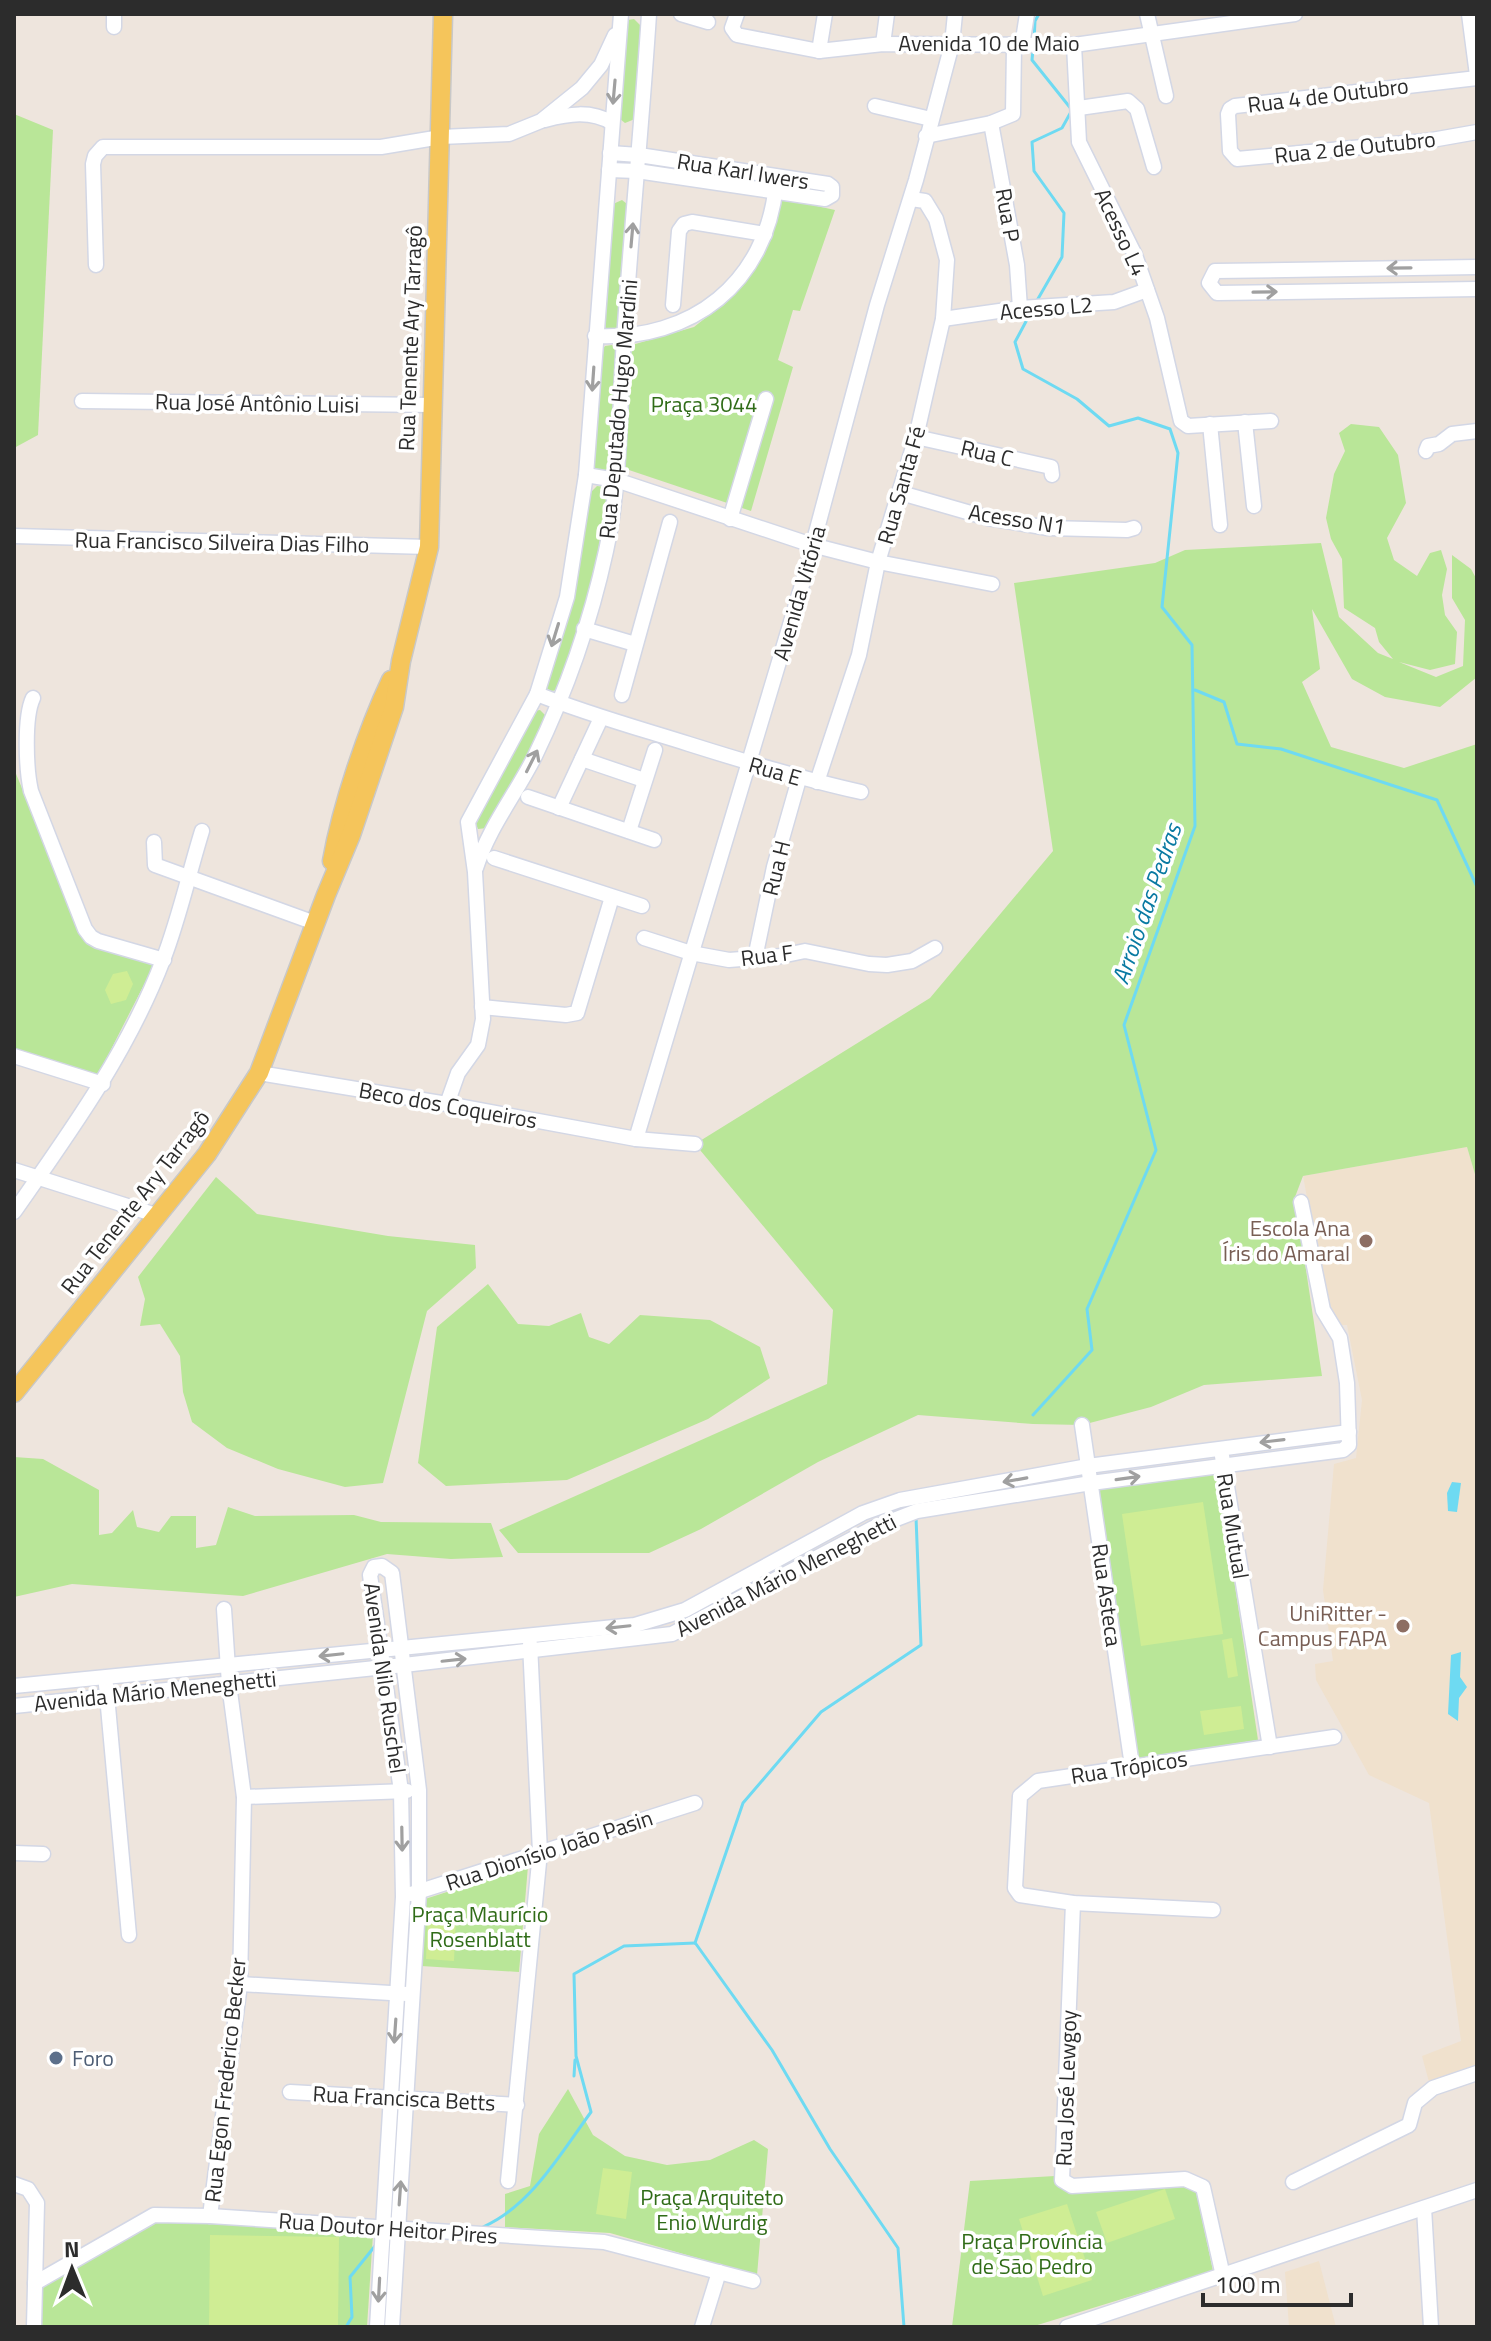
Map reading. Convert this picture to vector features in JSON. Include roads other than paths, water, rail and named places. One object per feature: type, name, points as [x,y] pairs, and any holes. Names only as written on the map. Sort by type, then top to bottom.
[{"type":"main road","name":"Rua Tenente Ary Tarragô","points":[[14,1393],[207,1154],[259,1073],[351,835],[394,707],[401,661],[429,547],[443,14]]},
{"type":"street","name":"Rua Deputado Hugo Mardini","points":[[475,872],[490,833],[529,768],[558,703],[607,549],[616,480],[649,14]]},
{"type":"street","points":[[681,14],[708,22]]},
{"type":"street","name":"Avenida 10 de Maio","points":[[737,14],[733,24],[737,35],[819,51],[883,44],[1074,45],[1295,14]]},
{"type":"street","points":[[819,51],[825,14]]},
{"type":"street","points":[[883,44],[887,14]]},
{"type":"street","name":"Avenida Vitória","points":[[636,1139],[812,545],[877,305],[911,199],[952,44],[955,14]]},
{"type":"street","points":[[926,136],[1011,116],[1026,46],[1027,14]]},
{"type":"street","points":[[1147,14],[1166,96]]},
{"type":"street","points":[[1469,14],[1477,76]]},
{"type":"street","points":[[541,121],[591,78],[612,45],[621,18]]},
{"type":"street","name":"Rua Deputado Hugo Mardini","points":[[447,1104],[458,1073],[478,1045],[483,1019],[475,872],[467,826],[470,815],[537,694],[567,597],[586,475],[621,18]]},
{"type":"street","name":"Acesso L4","points":[[1074,45],[1079,142],[1135,255],[1157,318],[1180,419],[1188,426],[1210,424]]},
{"type":"street","name":"Rua 4 de Outubro","points":[[1233,157],[1228,114],[1232,107],[1477,76]]},
{"type":"street","points":[[1079,108],[1128,101],[1137,109],[1154,167]]},
{"type":"street","points":[[875,106],[931,119]]},
{"type":"street","points":[[96,265],[93,164],[103,147],[381,147],[441,137],[495,136],[562,115],[599,116],[612,123]]},
{"type":"street","name":"Rua P","points":[[991,123],[1017,265],[1020,308]]},
{"type":"street","name":"Rua 2 de Outubro","points":[[1233,157],[1242,159],[1395,144],[1477,132]]},
{"type":"street","name":"Rua Karl Iwers","points":[[610,153],[639,155],[776,184]]},
{"type":"street","name":"Rua Karl Iwers","points":[[609,170],[776,184]]},
{"type":"street","points":[[595,336],[624,338],[668,327],[706,310],[752,261],[765,234],[776,184]]},
{"type":"street","name":"Rua Santa Fé","points":[[817,782],[859,655],[878,562],[916,437],[943,319],[948,276],[943,238],[925,201],[911,199]]},
{"type":"street","points":[[673,305],[681,226],[692,222],[765,234]]},
{"type":"street","points":[[1477,267],[1215,271],[1209,283],[1217,293],[1477,289]]},
{"type":"street","name":"Acesso L2","points":[[943,319],[1020,308],[1114,302],[1147,290]]},
{"type":"street","points":[[730,519],[766,399]]},
{"type":"street","name":"Rua José Antônio Luisi","points":[[82,401],[432,405]]},
{"type":"street","points":[[1220,525],[1210,424],[1271,421]]},
{"type":"street","points":[[1245,422],[1254,506]]},
{"type":"street","points":[[1426,451],[1428,446],[1439,444],[1452,434],[1477,431]]},
{"type":"street","name":"Rua C","points":[[916,437],[1051,467],[1052,475]]},
{"type":"street","points":[[586,475],[616,480],[812,545],[878,562],[992,584]]},
{"type":"street","name":"Acesso N1","points":[[901,493],[988,518],[1048,528],[1134,528]]},
{"type":"street","points":[[622,695],[670,522]]},
{"type":"street","name":"Rua Francisco Silveira Dias Filho","points":[[14,536],[429,547]]},
{"type":"street","points":[[584,629],[635,644]]},
{"type":"street","name":"Rua E","points":[[537,694],[601,718],[748,764],[861,792]]},
{"type":"street","points":[[33,698],[29,709],[28,778],[85,929],[98,941],[164,960]]},
{"type":"street","points":[[559,808],[601,718]]},
{"type":"street","points":[[629,831],[655,750]]},
{"type":"street","points":[[582,759],[644,780]]},
{"type":"street","name":"Rua H","points":[[755,958],[774,867],[799,779]]},
{"type":"street","points":[[528,797],[654,840]]},
{"type":"street","points":[[467,826],[477,836],[490,833]]},
{"type":"street","points":[[14,1212],[103,1084],[126,1041],[164,960],[202,831]]},
{"type":"street","points":[[154,842],[154,864],[315,923]]},
{"type":"street","points":[[494,858],[642,906]]},
{"type":"street","points":[[482,1007],[566,1015],[577,1013],[612,897]]},
{"type":"street","name":"Rua F","points":[[644,938],[691,953],[729,960],[805,951],[887,965],[912,961],[935,948]]},
{"type":"street","points":[[14,1056],[103,1084]]},
{"type":"street","name":"Beco dos Coqueiros","points":[[259,1073],[636,1139],[695,1144]]},
{"type":"street","points":[[14,1170],[159,1216]]},
{"type":"street","points":[[1301,1202],[1323,1310],[1340,1338],[1347,1383],[1349,1432]]},
{"type":"street","name":"Rua Asteca","points":[[1082,1425],[1132,1766]]},
{"type":"street","name":"Avenida Mário Meneghetti","points":[[14,1686],[635,1625],[685,1610],[863,1513],[900,1500],[1088,1466],[1349,1432],[1349,1445],[1343,1450],[1091,1483],[917,1511],[873,1528],[672,1634],[14,1706]]},
{"type":"street","name":"Rua Mutual","points":[[1221,1448],[1270,1747]]},
{"type":"street","points":[[900,1500],[904,1516]]},
{"type":"street","points":[[782,1557],[789,1572]]},
{"type":"street","name":"Avenida Nilo Ruschel","points":[[377,2327],[391,2228],[406,2099],[419,1892],[419,1790],[392,1573],[382,1566],[374,1567],[370,1575],[401,1791],[403,1897],[391,2098],[391,2228],[392,2327]]},
{"type":"street","name":"Rua Egon Frederico Becker","points":[[210,2216],[240,1984],[244,1797],[229,1684],[224,1609]]},
{"type":"street","points":[[668,1615],[672,1634]]},
{"type":"street","points":[[508,2181],[540,1852],[529,1636]]},
{"type":"street","points":[[105,1677],[129,1935]]},
{"type":"street","name":"Rua Trópicos","points":[[1073,1903],[1020,1895],[1015,1888],[1020,1796],[1038,1781],[1334,1737]]},
{"type":"street","points":[[244,1797],[419,1790]]},
{"type":"street","name":"Rua Dionísio João Pasin","points":[[403,1897],[695,1803]]},
{"type":"street","points":[[14,1853],[43,1854]]},
{"type":"street","points":[[1073,1903],[1213,1910]]},
{"type":"street","name":"Rua José Lewgoy","points":[[1073,1903],[1062,2180],[1064,2184],[1072,2186],[1185,2179],[1195,2181],[1203,2187],[1223,2276]]},
{"type":"street","points":[[240,1984],[413,1994]]},
{"type":"street","points":[[1293,2182],[1409,2125],[1415,2103],[1433,2088],[1477,2073]]},
{"type":"street","name":"Rua Francisca Betts","points":[[290,2092],[517,2105]]},
{"type":"street","points":[[14,2184],[28,2189],[37,2203],[34,2327]]},
{"type":"street","points":[[1067,2327],[1093,2323],[1477,2190]]},
{"type":"street","points":[[1424,2208],[1431,2327]]},
{"type":"street","name":"Rua Doutor Heitor Pires","points":[[35,2283],[154,2215],[604,2242],[753,2281]]},
{"type":"street","points":[[702,2327],[719,2272]]},
{"type":"water","points":[[1452,1482],[1461,1483],[1457,1512],[1448,1511],[1447,1493]]},
{"type":"water","points":[[1461,1652],[1460,1677],[1467,1687],[1459,1698],[1458,1721],[1448,1714],[1451,1655]]},
{"type":"waterway","name":"Arroio das Pedras","points":[[1034,41],[1035,21],[1039,14]]},
{"type":"waterway","name":"Arroio das Pedras","points":[[1033,49],[1032,60],[1072,110],[1062,128],[1032,142],[1034,171],[1064,213],[1062,257],[1035,304]]},
{"type":"waterway","name":"Arroio das Pedras","points":[[1030,314],[1015,342],[1023,369],[1077,399],[1109,426],[1138,418],[1170,429],[1178,453],[1162,607],[1192,645],[1195,826],[1124,1025],[1156,1150],[1087,1309],[1092,1350],[1033,1415]]},
{"type":"waterway","points":[[1195,690],[1224,702],[1237,744],[1281,749],[1437,800],[1477,887]]},
{"type":"waterway","name":"Arroio das Pedras","points":[[695,1943],[743,1803],[821,1712],[921,1645],[916,1517]]},
{"type":"waterway","name":"Arroio das Pedras","points":[[483,2227],[500,2218],[530,2192],[591,2112],[576,2056],[574,1974],[624,1946],[695,1943]]},
{"type":"waterway","points":[[696,1944],[772,2050],[830,2149],[898,2248],[904,2327]]},
{"type":"waterway","points":[[574,2076],[575,2060]]},
{"type":"waterway","name":"Arroio das Pedras","points":[[346,2327],[352,2317],[350,2277],[375,2246]]},
{"type":"place","name":"Escola Ana Íris do Amaral","points":[[1366,1241]]},
{"type":"place","name":"UniRitter - Campus FAPA","points":[[1403,1626]]},
{"type":"place","name":"Foro","points":[[56,2058]]},
{"type":"park label","name":"Praça 3044","points":[[704,404]]},
{"type":"park label","name":"Praça Maurício Rosenblatt","points":[[480,1926]]},
{"type":"park label","name":"Praça Arquiteto Enio Wurdig","points":[[712,2210]]},
{"type":"park label","name":"Praça Província de São Pedro","points":[[1032,2254]]}]
